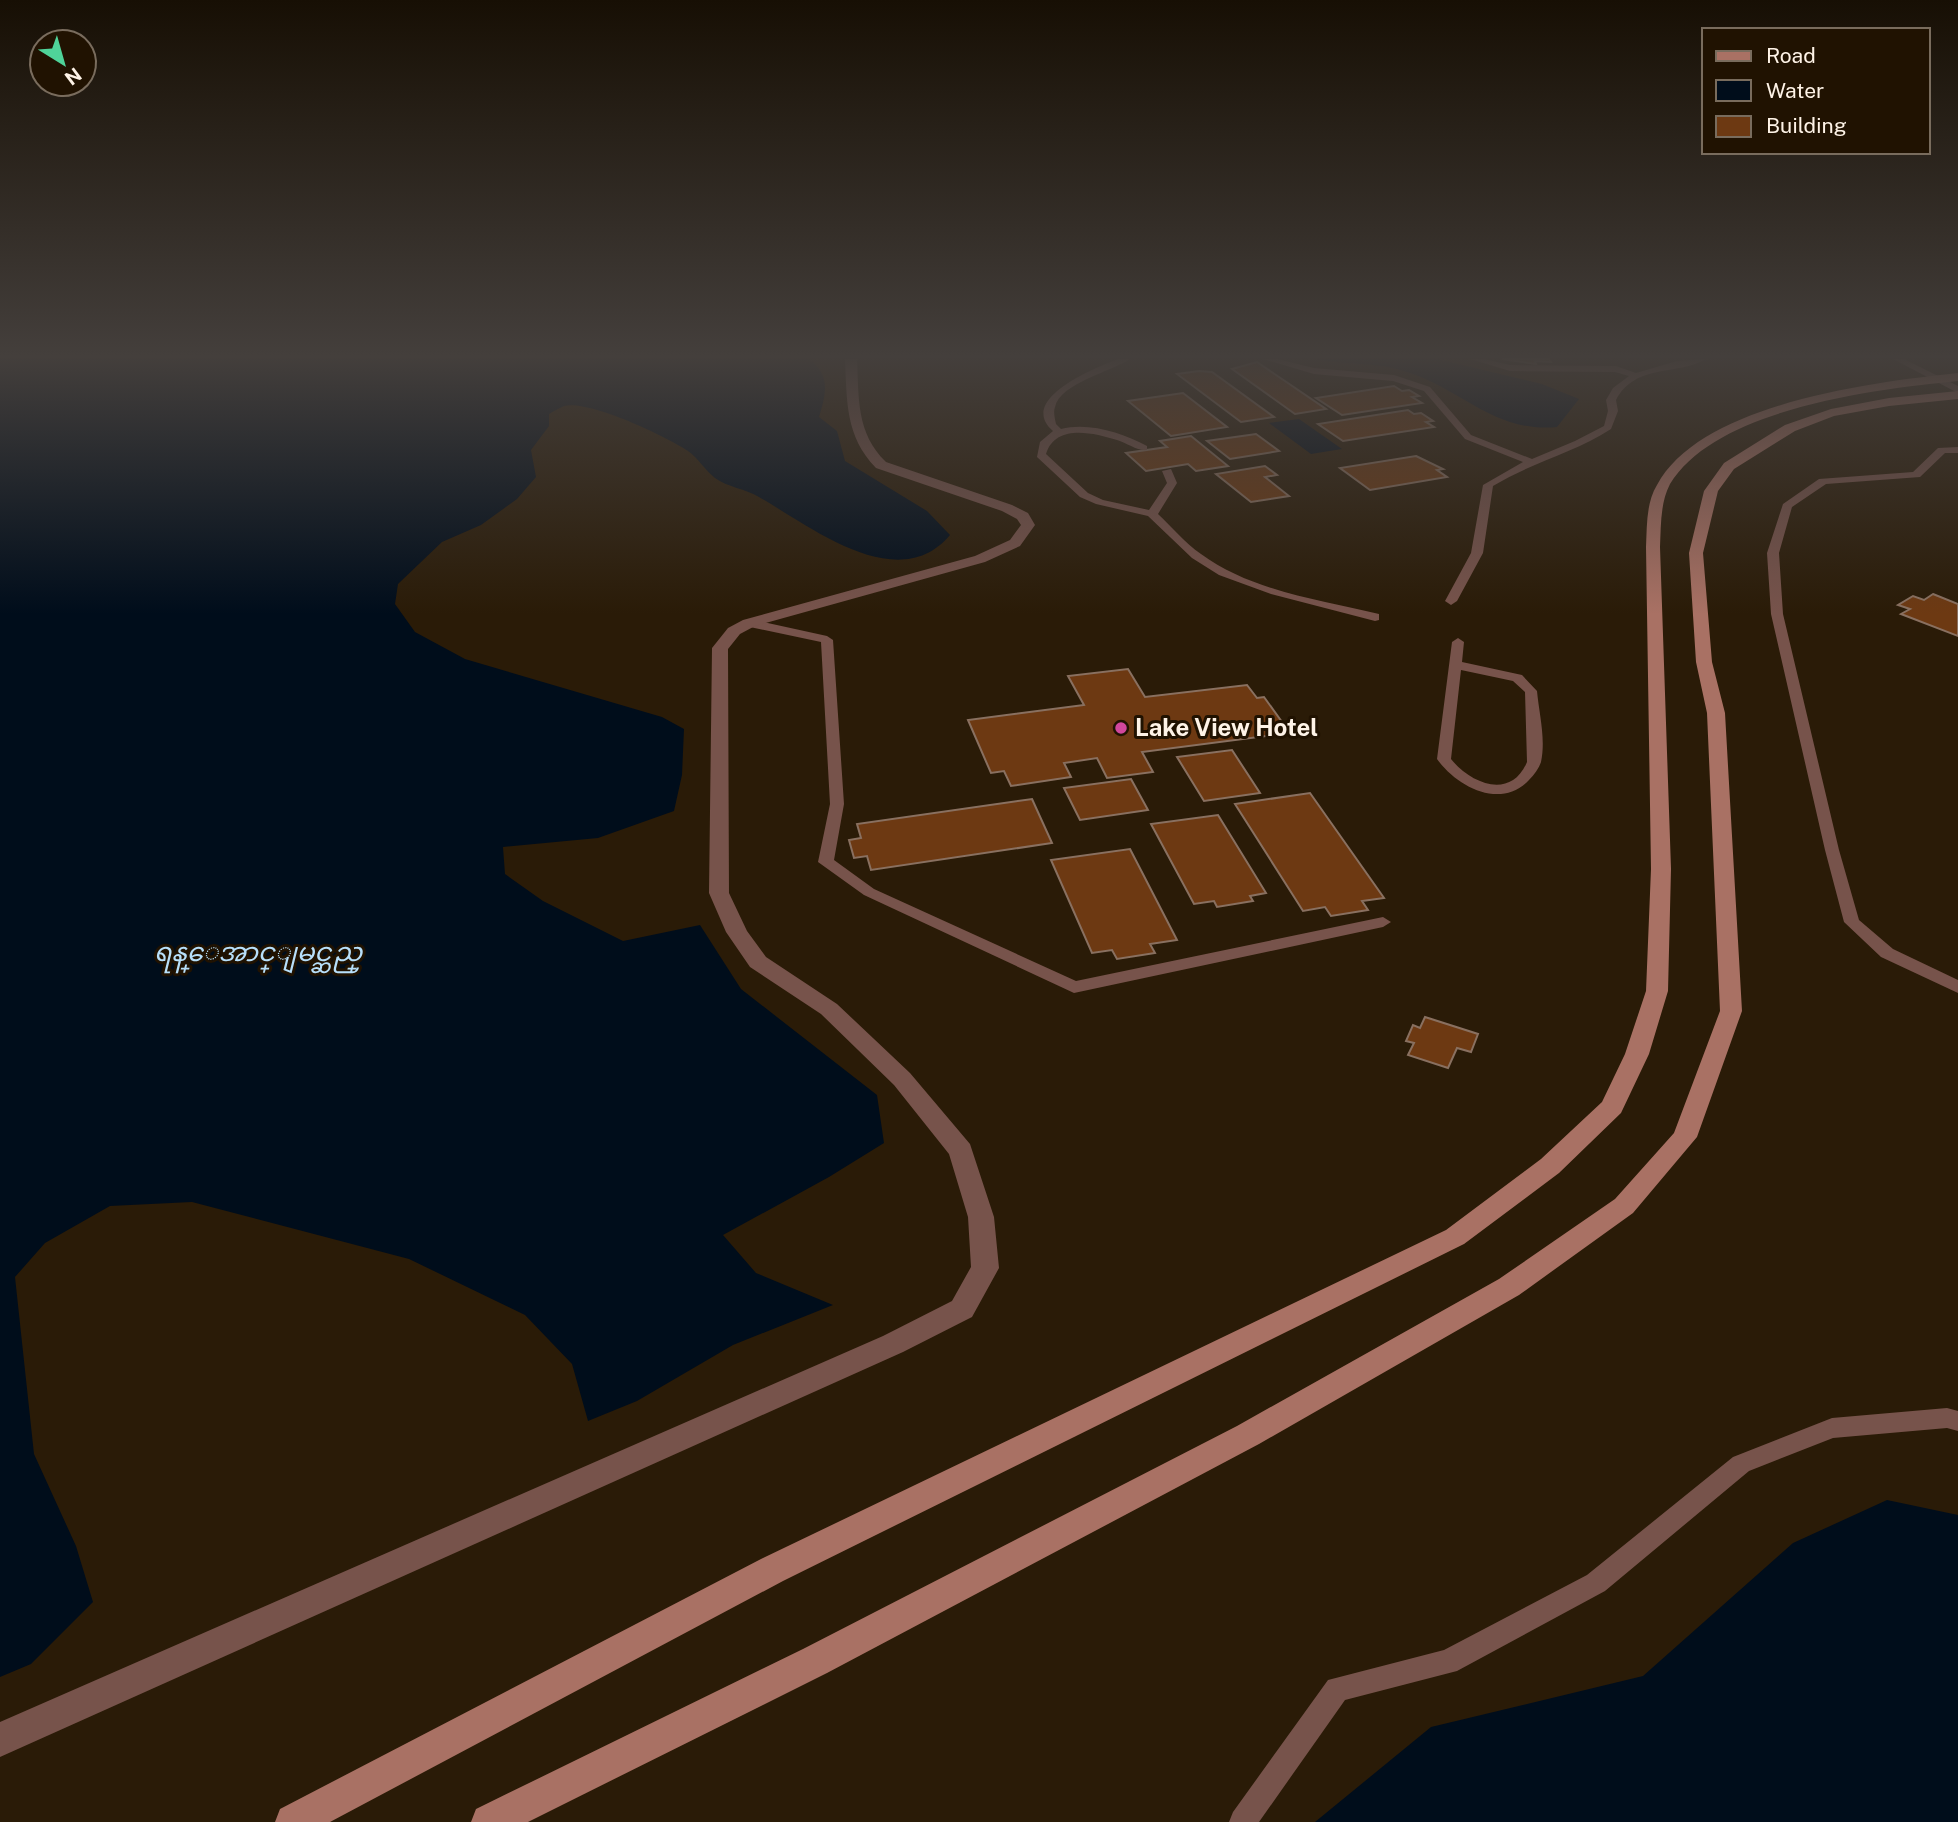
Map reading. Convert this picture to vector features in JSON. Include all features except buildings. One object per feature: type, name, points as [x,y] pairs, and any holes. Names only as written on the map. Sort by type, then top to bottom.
[{"type":"main road","points":[[293,1822],[772,1570],[1455,1237],[1550,1166],[1612,1107],[1637,1054],[1657,991],[1661,869],[1654,511],[1666,480],[1690,455],[1707,444]]},
{"type":"main road","points":[[489,1822],[815,1661],[1248,1435],[1509,1287],[1624,1206],[1685,1137],[1731,1010],[1716,713],[1704,662],[1696,553],[1711,491],[1729,466],[1764,444]]},
{"type":"street","points":[[0,1740],[893,1344],[962,1309],[985,1268],[981,1217],[961,1151],[902,1079],[828,1009],[758,962],[737,932],[719,893],[720,648],[734,631],[749,623],[980,559],[1015,545],[1025,535],[1028,525],[1023,516],[1007,508],[881,466],[865,453],[862,444]]},
{"type":"lane","points":[[1042,444],[1041,455],[1075,490],[1100,502],[1152,513],[1196,556],[1223,573],[1275,592],[1375,617]]},
{"type":"lane","points":[[1135,444],[1144,448]]},
{"type":"lane","points":[[1486,444],[1531,462]]},
{"type":"lane","points":[[1451,601],[1477,553],[1488,485],[1531,462],[1578,444]]},
{"type":"lane","points":[[1958,450],[1942,450],[1916,475],[1823,481],[1787,506],[1773,553],[1777,614],[1852,922],[1886,953],[1958,987]]},
{"type":"lane","points":[[1152,513],[1172,483],[1167,471]]},
{"type":"lane","points":[[749,623],[827,640],[837,804],[826,862],[869,892],[1074,988],[1383,922]]},
{"type":"lane","points":[[1456,665],[1517,678],[1531,691],[1534,764],[1521,782],[1496,789],[1480,788],[1452,772],[1444,759],[1458,642]]},
{"type":"lane","points":[[1243,1822],[1336,1689],[1448,1662],[1597,1583],[1741,1464],[1832,1428],[1947,1418],[1958,1421]]},
{"type":"water","name":"ရန္ေအာင္ျမင္ဆည္","points":[[0,444],[535,444],[531,450],[536,477],[517,499],[481,525],[442,542],[398,584],[395,604],[415,632],[465,659],[662,717],[684,729],[682,775],[674,811],[598,838],[503,847],[505,874],[543,901],[623,941],[700,925],[741,989],[877,1095],[884,1143],[829,1177],[723,1235],[756,1273],[833,1305],[733,1345],[637,1401],[588,1421],[572,1364],[525,1315],[409,1259],[192,1202],[110,1206],[45,1243],[15,1277],[34,1454],[76,1546],[93,1602],[31,1664],[0,1677]]},
{"type":"water","name":"ရန္ေအာင္ျမင္ဆည္","points":[[676,444],[840,444],[845,461],[927,511],[950,535],[929,552],[905,559],[880,558],[854,550],[828,538],[754,494],[720,481],[688,451]]},
{"type":"water","points":[[1297,444],[1335,444],[1342,449],[1311,454]]},
{"type":"water","points":[[1887,1500],[1958,1515],[1958,1822],[1315,1822],[1431,1727],[1643,1676],[1793,1543]]},
{"type":"place","name":"Lake View Hotel","points":[[1121,728]]}]
